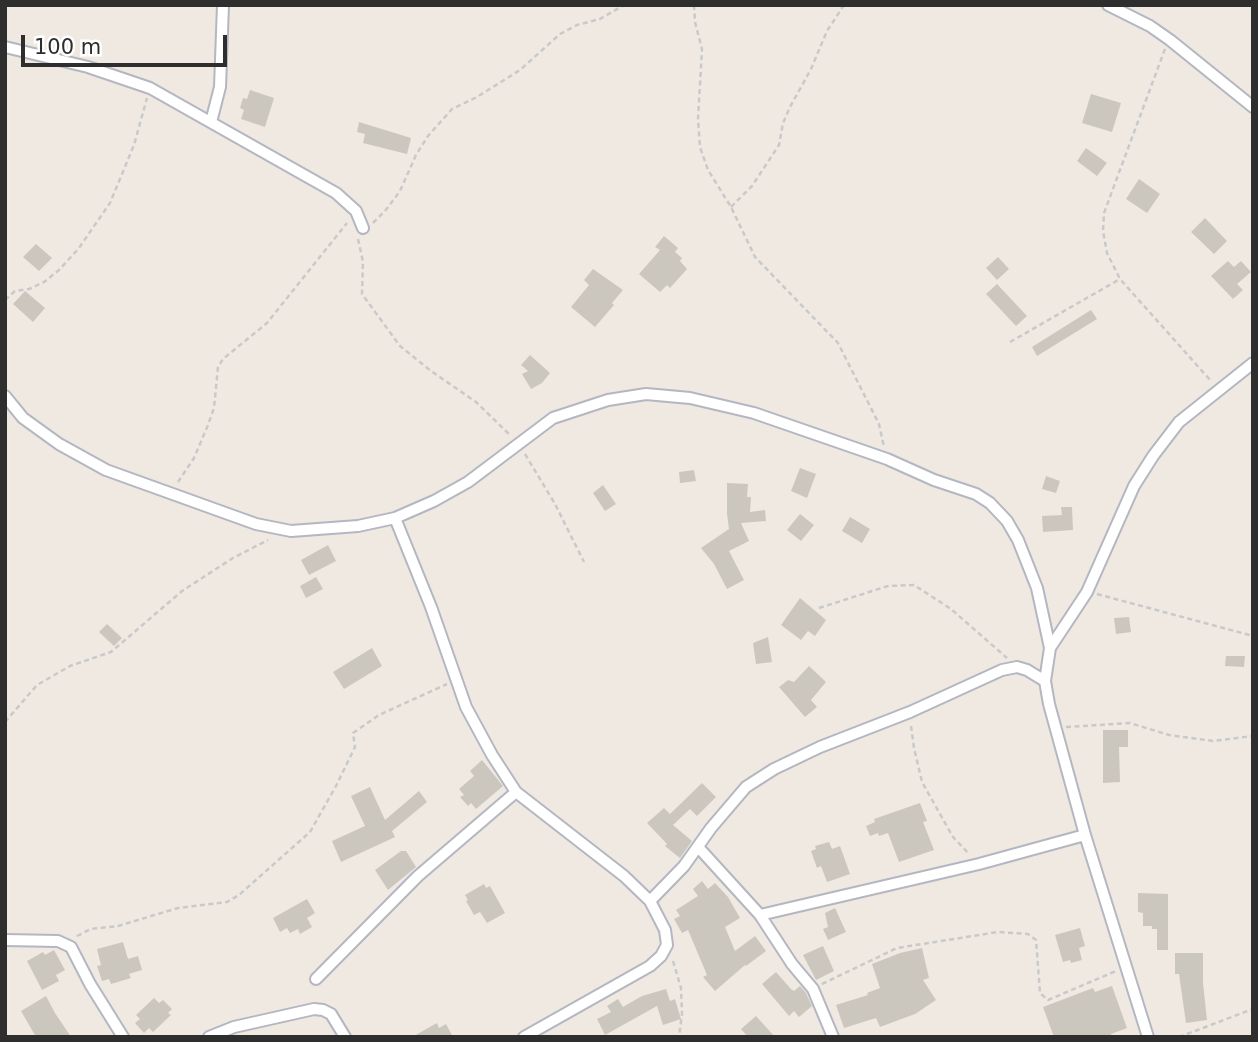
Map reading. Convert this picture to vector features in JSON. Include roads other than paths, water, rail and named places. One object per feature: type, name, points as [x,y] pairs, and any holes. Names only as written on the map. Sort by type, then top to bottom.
[{"type":"street","points":[[211,122],[220,87],[223,5]]},
{"type":"street","points":[[1108,5],[1150,26],[1170,40],[1253,107]]},
{"type":"street","points":[[5,47],[88,67],[150,88],[336,193],[356,211],[363,228]]},
{"type":"street","points":[[1050,648],[1087,592],[1134,486],[1147,466],[1179,422],[1253,363]]},
{"type":"street","points":[[5,396],[23,418],[59,444],[106,470],[256,524],[291,531],[358,526],[395,517],[434,501],[468,482],[553,418],[608,400],[646,394],[690,398],[754,413],[887,459],[934,480],[976,494],[990,503],[1007,521],[1018,540],[1037,589],[1050,648],[1045,681],[1056,728],[1148,1037]]},
{"type":"street","points":[[395,517],[466,707],[516,792],[625,876],[650,901],[665,930],[667,945],[661,956],[650,966],[524,1037]]},
{"type":"street","points":[[650,901],[668,885],[746,787],[774,769],[1002,670],[1017,667],[1045,681]]},
{"type":"street","points":[[316,979],[418,876],[516,792]]},
{"type":"street","points":[[760,915],[1086,835]]},
{"type":"street","points":[[699,848],[760,915],[792,964],[813,989],[833,1037]]},
{"type":"street","points":[[5,940],[65,943],[71,947],[123,1037]]},
{"type":"street","points":[[209,1037],[246,1023],[314,1009],[331,1014],[345,1037]]}]
